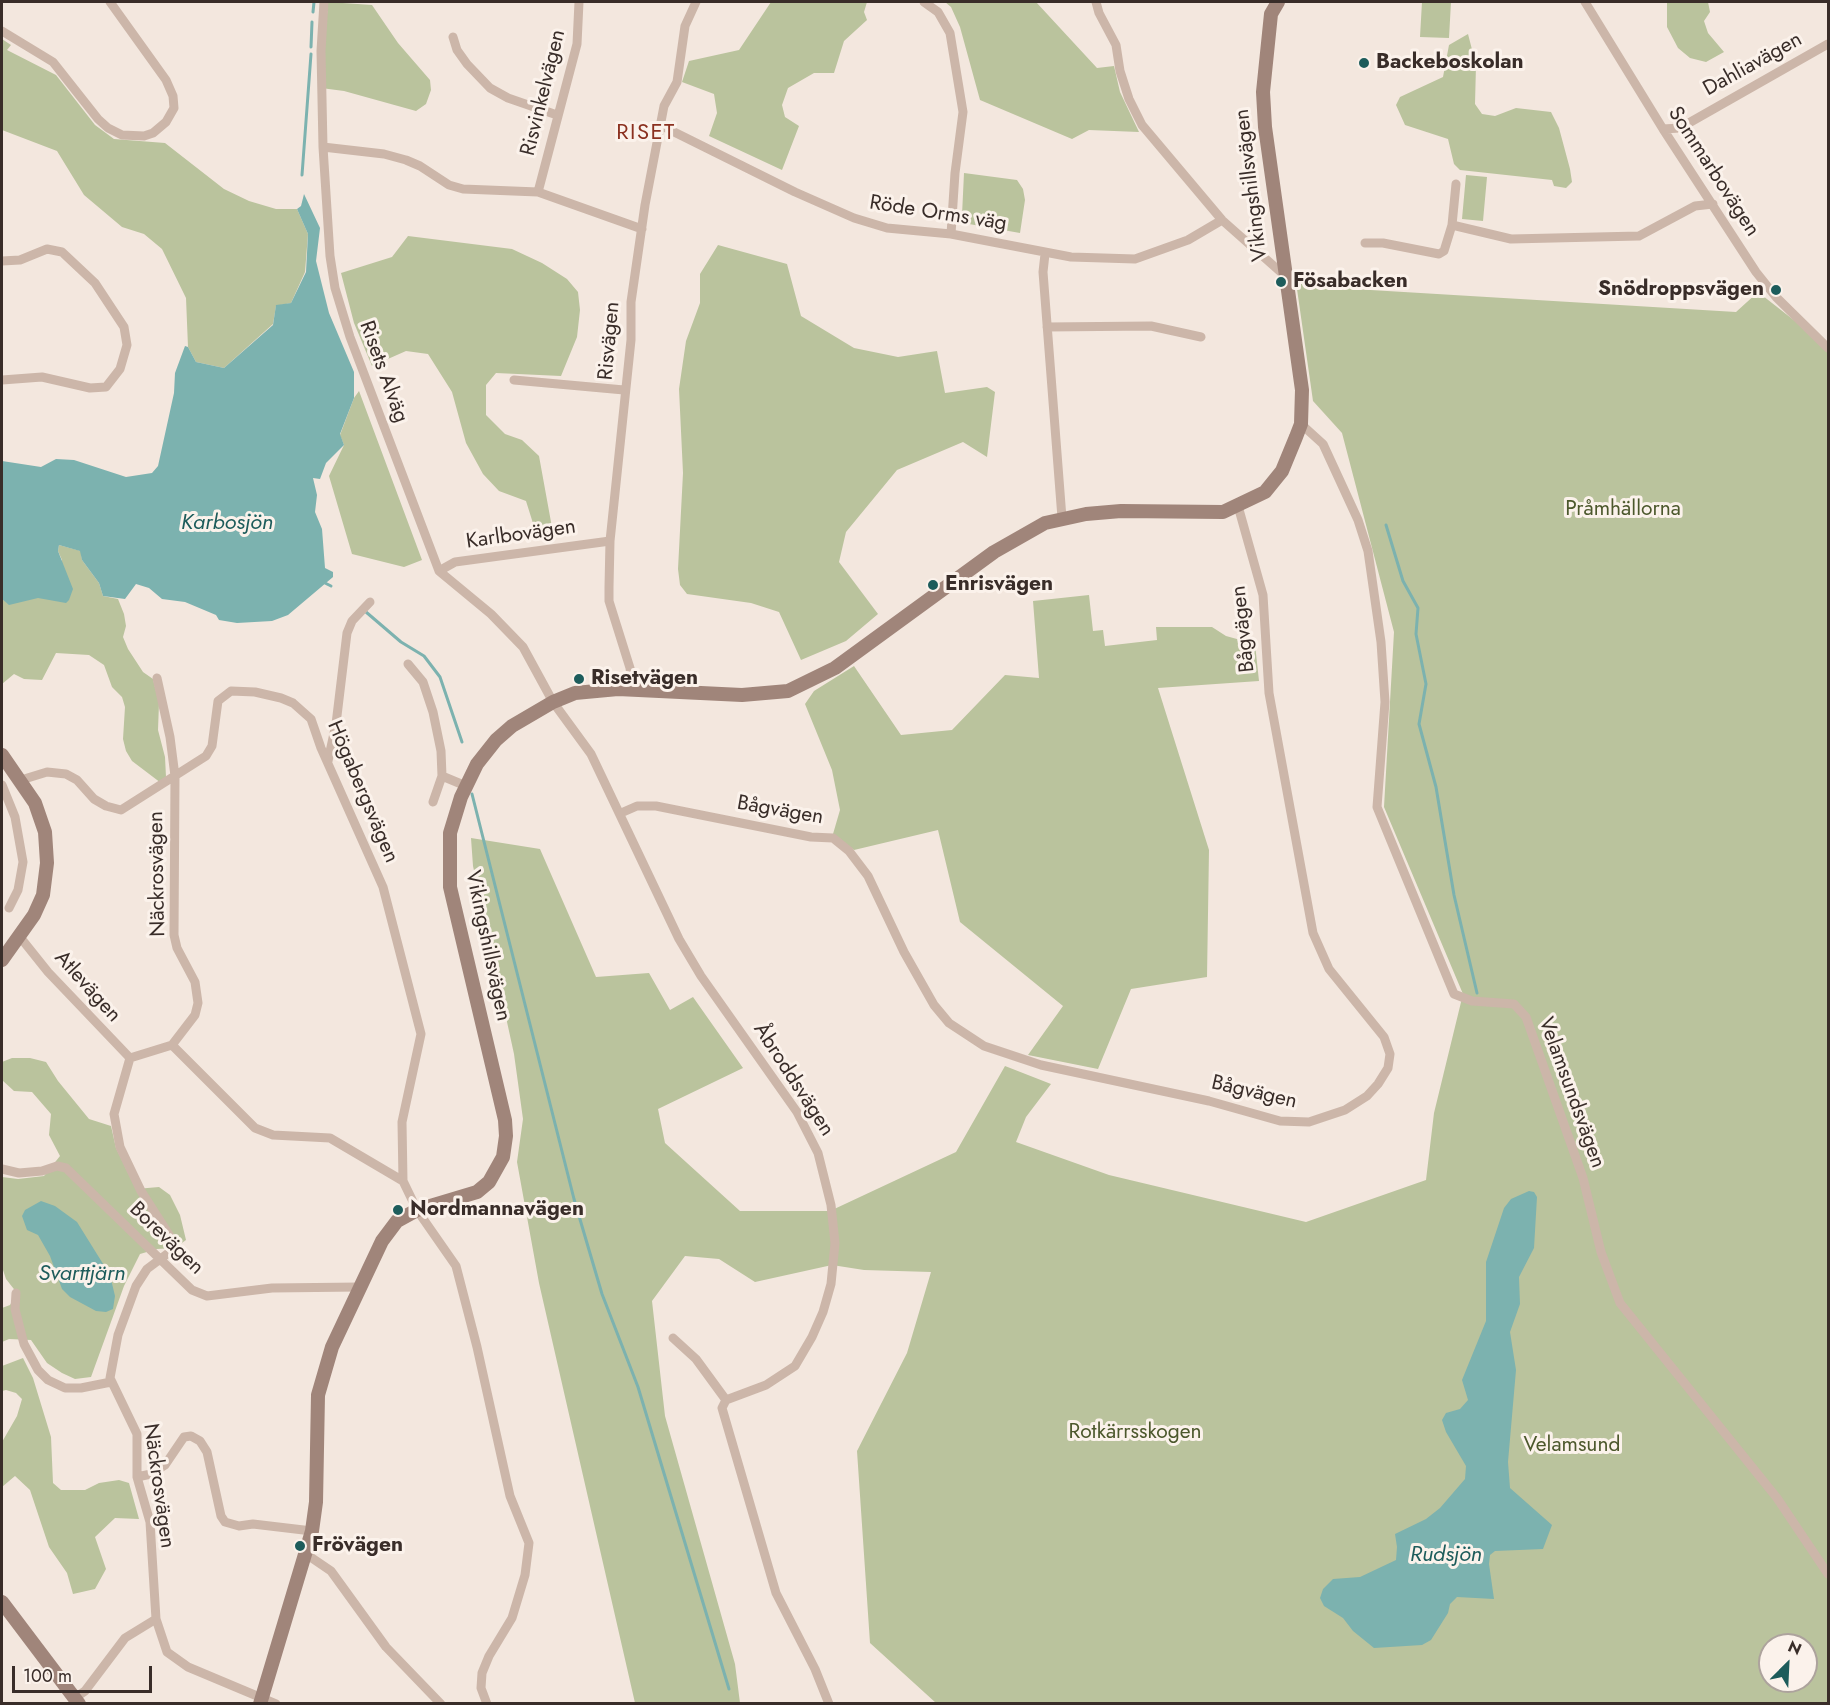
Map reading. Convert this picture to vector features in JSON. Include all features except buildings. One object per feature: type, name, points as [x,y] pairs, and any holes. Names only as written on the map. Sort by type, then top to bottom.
[{"type":"street","points":[[2,31],[53,62],[98,119],[108,128],[131,136],[153,132],[166,122],[174,108],[173,96],[166,80],[110,2]]},
{"type":"street","name":"Risets Alväg","points":[[324,2],[321,51],[323,147],[330,256],[335,288],[350,337],[439,571],[509,630],[534,665],[553,702]]},
{"type":"street","name":"Risvinkelvägen","points":[[538,192],[577,44],[579,2]]},
{"type":"street","name":"Risvägen","points":[[633,689],[630,668],[609,601],[610,541],[631,340],[631,302],[664,106],[677,82],[685,26],[696,2]]},
{"type":"street","points":[[924,2],[938,12],[950,33],[963,112],[955,173],[951,234]]},
{"type":"street","points":[[1096,2],[1099,13],[1116,45],[1120,71],[1129,99],[1142,124],[1222,220],[1284,275]]},
{"type":"street","name":"Vikingshillsvägen","points":[[261,1700],[312,1531],[316,1502],[320,1388],[332,1347],[359,1287],[389,1231],[397,1221],[417,1210],[477,1192],[489,1182],[500,1164],[506,1136],[450,887],[450,833],[465,786],[477,764],[496,740],[519,721],[553,702],[589,691],[633,689],[742,695],[788,691],[835,668],[993,552],[1033,528],[1062,518],[1121,511],[1208,514],[1238,506],[1265,492],[1275,481],[1288,458],[1301,423],[1302,390],[1284,275],[1265,127],[1263,92],[1271,14],[1278,2]]},
{"type":"street","name":"Sommarbovägen","points":[[1585,2],[1663,129],[1756,272],[1776,297],[1828,348]]},
{"type":"street","points":[[453,37],[467,64],[489,88],[508,98],[557,115]]},
{"type":"street","name":"Dahliavägen","points":[[1663,129],[1680,128],[1828,44]]},
{"type":"street","name":"Röde Orms väg","points":[[660,125],[795,192],[872,225],[951,234],[1018,246],[1045,254],[1136,259],[1188,240],[1222,220]]},
{"type":"street","points":[[323,147],[384,154],[420,166],[449,185],[463,189],[538,192],[642,229]]},
{"type":"street","points":[[1365,243],[1383,243],[1439,254],[1444,251],[1452,225],[1456,184]]},
{"type":"street","points":[[1452,225],[1511,239],[1639,236],[1695,206],[1713,204]]},
{"type":"street","points":[[2,261],[20,260],[47,249],[62,252],[96,283],[124,327],[127,345],[120,369],[111,384],[99,389],[42,377],[2,380]]},
{"type":"street","points":[[1045,254],[1043,272],[1062,518]]},
{"type":"street","points":[[1047,327],[1151,326],[1201,337]]},
{"type":"street","points":[[514,380],[624,390]]},
{"type":"street","name":"Velamsundsvägen","points":[[1301,423],[1323,444],[1358,520],[1368,551],[1381,642],[1385,702],[1377,807],[1454,994],[1472,1001],[1514,1004],[1526,1017],[1583,1178],[1601,1252],[1620,1303],[1777,1498],[1828,1574]]},
{"type":"street","name":"Bågvägen","points":[[621,813],[637,806],[656,806],[811,837],[833,838],[849,851],[868,876],[904,952],[934,1005],[949,1023],[984,1046],[1041,1065],[1209,1101],[1280,1120],[1309,1122],[1345,1110],[1367,1096],[1378,1084],[1388,1068],[1390,1054],[1384,1037],[1329,969],[1314,933],[1269,693],[1263,595],[1238,506]]},
{"type":"street","name":"Karlbovägen","points":[[439,571],[455,562],[610,541]]},
{"type":"street","points":[[328,762],[336,724],[347,633],[352,621],[370,602]]},
{"type":"street","points":[[408,664],[423,682],[433,712],[441,751],[442,776],[433,802]]},
{"type":"street","name":"Näckrosvägen","points":[[157,678],[170,737],[175,776],[176,870],[173,922],[177,948],[195,982],[198,1003],[195,1015],[172,1045]]},
{"type":"street","name":"Högabergsvägen","points":[[21,780],[47,772],[66,774],[77,780],[94,799],[106,806],[122,810],[206,756],[212,746],[218,700],[231,691],[240,690],[281,698],[304,711],[311,720],[383,887],[421,1034],[402,1122],[403,1181],[417,1210]]},
{"type":"street","name":"Åbroddsvägen","points":[[553,702],[591,754],[679,939],[813,1138],[831,1205],[835,1243],[831,1284],[812,1337],[795,1366],[782,1377],[726,1400]]},
{"type":"street","points":[[2,755],[21,780],[43,825],[47,863],[39,904],[20,937],[2,960]]},
{"type":"street","points":[[442,776],[465,786]]},
{"type":"street","points":[[2,784],[15,817],[23,862],[18,890],[9,908]]},
{"type":"street","name":"Atlevägen","points":[[20,937],[48,972],[130,1058]]},
{"type":"street","points":[[16,1293],[15,1309],[24,1344],[38,1370],[48,1380],[65,1388],[111,1382],[111,1361],[127,1307],[147,1269],[171,1251],[171,1238],[141,1191],[120,1147],[114,1114],[130,1058],[172,1045],[255,1128],[273,1135],[330,1138],[403,1181]]},
{"type":"street","name":"Borevägen","points":[[2,1169],[19,1173],[42,1172],[57,1166],[66,1168],[192,1290],[207,1296],[272,1288],[359,1287]]},
{"type":"street","points":[[417,1210],[456,1266],[477,1347],[510,1496],[529,1543],[525,1575],[512,1618],[489,1656],[482,1673],[481,1688],[487,1704]]},
{"type":"street","points":[[673,1338],[696,1359],[726,1400],[722,1408],[776,1593],[815,1668],[829,1704]]},
{"type":"street","name":"Näckrosvägen","points":[[111,1382],[136,1434],[137,1477],[150,1522],[156,1619],[167,1652],[178,1662],[261,1700],[276,1704]]},
{"type":"street","points":[[137,1477],[151,1474],[165,1465],[184,1437],[191,1436],[200,1441],[207,1452],[221,1516],[225,1522],[239,1526],[253,1524],[312,1531]]},
{"type":"street","points":[[306,1554],[331,1571],[386,1647],[441,1704]]},
{"type":"street","points":[[2,1602],[77,1701],[125,1638],[156,1619]]},
{"type":"green space","points":[[328,2],[372,5],[398,43],[430,80],[431,90],[426,104],[416,111],[344,91],[321,88]]},
{"type":"green space","points":[[771,2],[867,2],[864,12],[867,20],[844,41],[834,73],[814,73],[788,88],[782,105],[785,117],[799,126],[782,170],[709,136],[717,113],[714,94],[682,82],[689,61],[739,50]]},
{"type":"green space","points":[[945,2],[1036,2],[1097,68],[1114,66],[1120,92],[1139,132],[1089,130],[1072,139],[980,100],[960,27],[951,7]]},
{"type":"green space","points":[[1422,2],[1451,2],[1449,38],[1420,37]]},
{"type":"green space","points":[[1667,2],[1708,2],[1710,12],[1704,21],[1708,33],[1724,52],[1706,62],[1690,58],[1678,48],[1667,27]]},
{"type":"green space","points":[[1468,34],[1476,65],[1475,104],[1482,114],[1495,116],[1516,108],[1551,112],[1559,128],[1570,169],[1572,182],[1566,188],[1554,186],[1552,180],[1460,170],[1454,164],[1448,139],[1405,125],[1396,105],[1400,97],[1443,77],[1449,45]]},
{"type":"green space","points":[[2,39],[11,45],[7,50],[56,75],[95,125],[114,139],[165,143],[224,189],[249,201],[276,209],[297,209],[308,234],[305,272],[291,303],[276,306],[273,324],[224,368],[196,362],[188,347],[186,298],[162,249],[144,234],[122,227],[84,195],[57,151],[2,130]]},
{"type":"green space","points":[[964,173],[1017,180],[1023,189],[1025,200],[1020,233],[969,224],[962,215]]},
{"type":"green space","points":[[1466,175],[1487,177],[1483,221],[1462,219]]},
{"type":"green space","points":[[408,236],[512,249],[542,263],[567,279],[578,292],[580,310],[577,337],[561,376],[496,373],[486,385],[486,415],[505,434],[522,440],[539,456],[553,533],[537,536],[526,501],[499,491],[483,474],[466,443],[452,392],[428,354],[406,351],[372,366],[354,323],[341,273],[392,257]]},
{"type":"green space","points":[[718,245],[787,264],[801,316],[854,348],[898,357],[937,351],[945,393],[987,387],[995,392],[987,457],[963,442],[897,470],[846,532],[839,562],[878,614],[846,641],[801,660],[779,612],[751,603],[687,594],[680,585],[678,569],[683,473],[679,389],[686,341],[700,303],[700,274]]},
{"type":"green space","name":"Velamsund","points":[[1295,275],[1354,289],[1736,312],[1758,292],[1828,347],[1828,1703],[936,1703],[870,1643],[857,1451],[907,1353],[931,1272],[864,1270],[832,1265],[755,1282],[719,1259],[685,1256],[652,1301],[665,1416],[735,1664],[740,1703],[635,1703],[539,1283],[517,1162],[523,1119],[514,1054],[473,866],[471,838],[540,849],[596,977],[649,973],[670,1010],[693,997],[743,1068],[658,1109],[665,1143],[740,1211],[830,1211],[956,1152],[1005,1066],[1051,1084],[1026,1117],[1016,1142],[1109,1175],[1306,1222],[1426,1180],[1434,1113],[1463,994],[1384,807],[1394,632],[1342,433],[1313,401]]},
{"type":"green space","points":[[359,391],[422,560],[404,567],[352,554],[329,476],[344,445],[340,435],[354,398]]},
{"type":"green space","points":[[59,545],[81,551],[82,560],[99,583],[103,596],[118,599],[124,614],[126,626],[123,637],[128,649],[143,672],[153,679],[159,703],[158,730],[165,757],[166,777],[161,783],[132,761],[126,751],[123,739],[125,707],[122,697],[112,687],[104,665],[89,655],[56,653],[42,680],[24,679],[14,674],[2,684],[2,599],[9,604],[38,597],[62,560],[58,551]]},
{"type":"green space","points":[[1089,595],[1093,631],[1103,630],[1105,646],[1157,640],[1156,627],[1212,627],[1226,636],[1255,644],[1259,681],[1158,688],[1209,850],[1207,977],[1131,989],[1098,1069],[1028,1055],[1063,1006],[960,922],[938,830],[854,850],[833,834],[840,810],[832,770],[805,704],[814,691],[854,666],[901,735],[952,730],[1005,675],[1039,678],[1033,601]]},
{"type":"green space","points":[[12,1058],[30,1058],[46,1062],[58,1081],[89,1119],[111,1126],[116,1148],[136,1189],[159,1187],[170,1195],[180,1215],[186,1240],[175,1248],[157,1249],[140,1254],[124,1286],[91,1377],[75,1379],[62,1373],[47,1363],[31,1340],[9,1339],[2,1342],[2,1308],[10,1305],[17,1293],[6,1279],[2,1267],[2,1177],[18,1179],[44,1176],[60,1156],[49,1135],[51,1114],[32,1092],[14,1091],[2,1080],[2,1062]]},
{"type":"green space","points":[[23,1358],[33,1378],[51,1437],[53,1483],[61,1490],[85,1490],[99,1483],[119,1480],[129,1483],[139,1519],[115,1518],[95,1537],[106,1569],[95,1589],[73,1594],[67,1573],[49,1547],[30,1490],[15,1476],[2,1487],[2,1442],[17,1416],[22,1399],[16,1393],[2,1391],[2,1366]]},
{"type":"water","name":"Karbosjön","points":[[304,194],[320,228],[316,261],[329,313],[354,372],[354,398],[340,434],[344,445],[326,463],[320,479],[313,478],[317,495],[315,512],[322,529],[325,568],[333,572],[333,577],[288,615],[272,621],[237,623],[219,620],[216,615],[185,602],[162,599],[149,588],[136,584],[125,599],[103,596],[99,583],[82,560],[80,551],[59,545],[58,551],[73,589],[69,600],[66,603],[38,598],[9,605],[2,599],[2,461],[41,467],[56,459],[74,460],[126,477],[152,473],[158,466],[174,393],[175,373],[185,346],[188,347],[196,362],[224,368],[273,325],[276,305],[291,303],[306,272],[308,234],[297,209],[301,206]]},
{"type":"water","name":"Rudsjön","points":[[1529,1191],[1534,1192],[1537,1197],[1534,1248],[1519,1277],[1520,1304],[1510,1332],[1516,1370],[1508,1462],[1510,1488],[1552,1525],[1543,1549],[1495,1551],[1490,1555],[1489,1564],[1494,1599],[1457,1597],[1450,1604],[1448,1613],[1431,1640],[1422,1645],[1374,1648],[1353,1631],[1343,1618],[1324,1606],[1320,1598],[1323,1589],[1333,1579],[1360,1577],[1396,1560],[1395,1534],[1426,1519],[1440,1508],[1465,1479],[1466,1466],[1446,1432],[1442,1420],[1446,1413],[1460,1409],[1468,1400],[1462,1380],[1486,1321],[1486,1262],[1504,1208],[1511,1199]]},
{"type":"water","name":"Svarttjärn","points":[[41,1201],[55,1206],[77,1222],[110,1275],[115,1296],[113,1309],[106,1312],[96,1311],[70,1297],[62,1289],[50,1256],[38,1235],[27,1230],[22,1216],[25,1210]]},
{"type":"waterway","points":[[313,12],[314,2]]},
{"type":"waterway","points":[[311,47],[312,22]]},
{"type":"waterway","points":[[302,175],[311,54]]},
{"type":"waterway","points":[[1386,525],[1403,581],[1418,608],[1416,634],[1426,684],[1419,724],[1436,787],[1454,895],[1477,993]]},
{"type":"waterway","points":[[325,583],[331,586]]},
{"type":"waterway","points":[[366,612],[401,642],[424,656],[440,677],[462,742]]},
{"type":"waterway","points":[[472,794],[574,1199],[602,1294],[638,1387],[729,1689]]},
{"type":"place","name":"Backeboskolan","points":[[1364,63]]},
{"type":"place","name":"Fösabacken","points":[[1281,282]]},
{"type":"place","name":"Snödroppsvägen","points":[[1776,290]]},
{"type":"place","name":"Enrisvägen","points":[[933,585]]},
{"type":"place","name":"Risetvägen","points":[[579,679]]},
{"type":"place","name":"Nordmannavägen","points":[[398,1210]]},
{"type":"place","name":"Frövägen","points":[[300,1546]]},
{"type":"district","name":"RISET","points":[[646,134]]},
{"type":"park label","name":"Pråmhällorna","points":[[1623,510]]},
{"type":"park label","name":"Rotkärrsskogen","points":[[1135,1433]]}]
